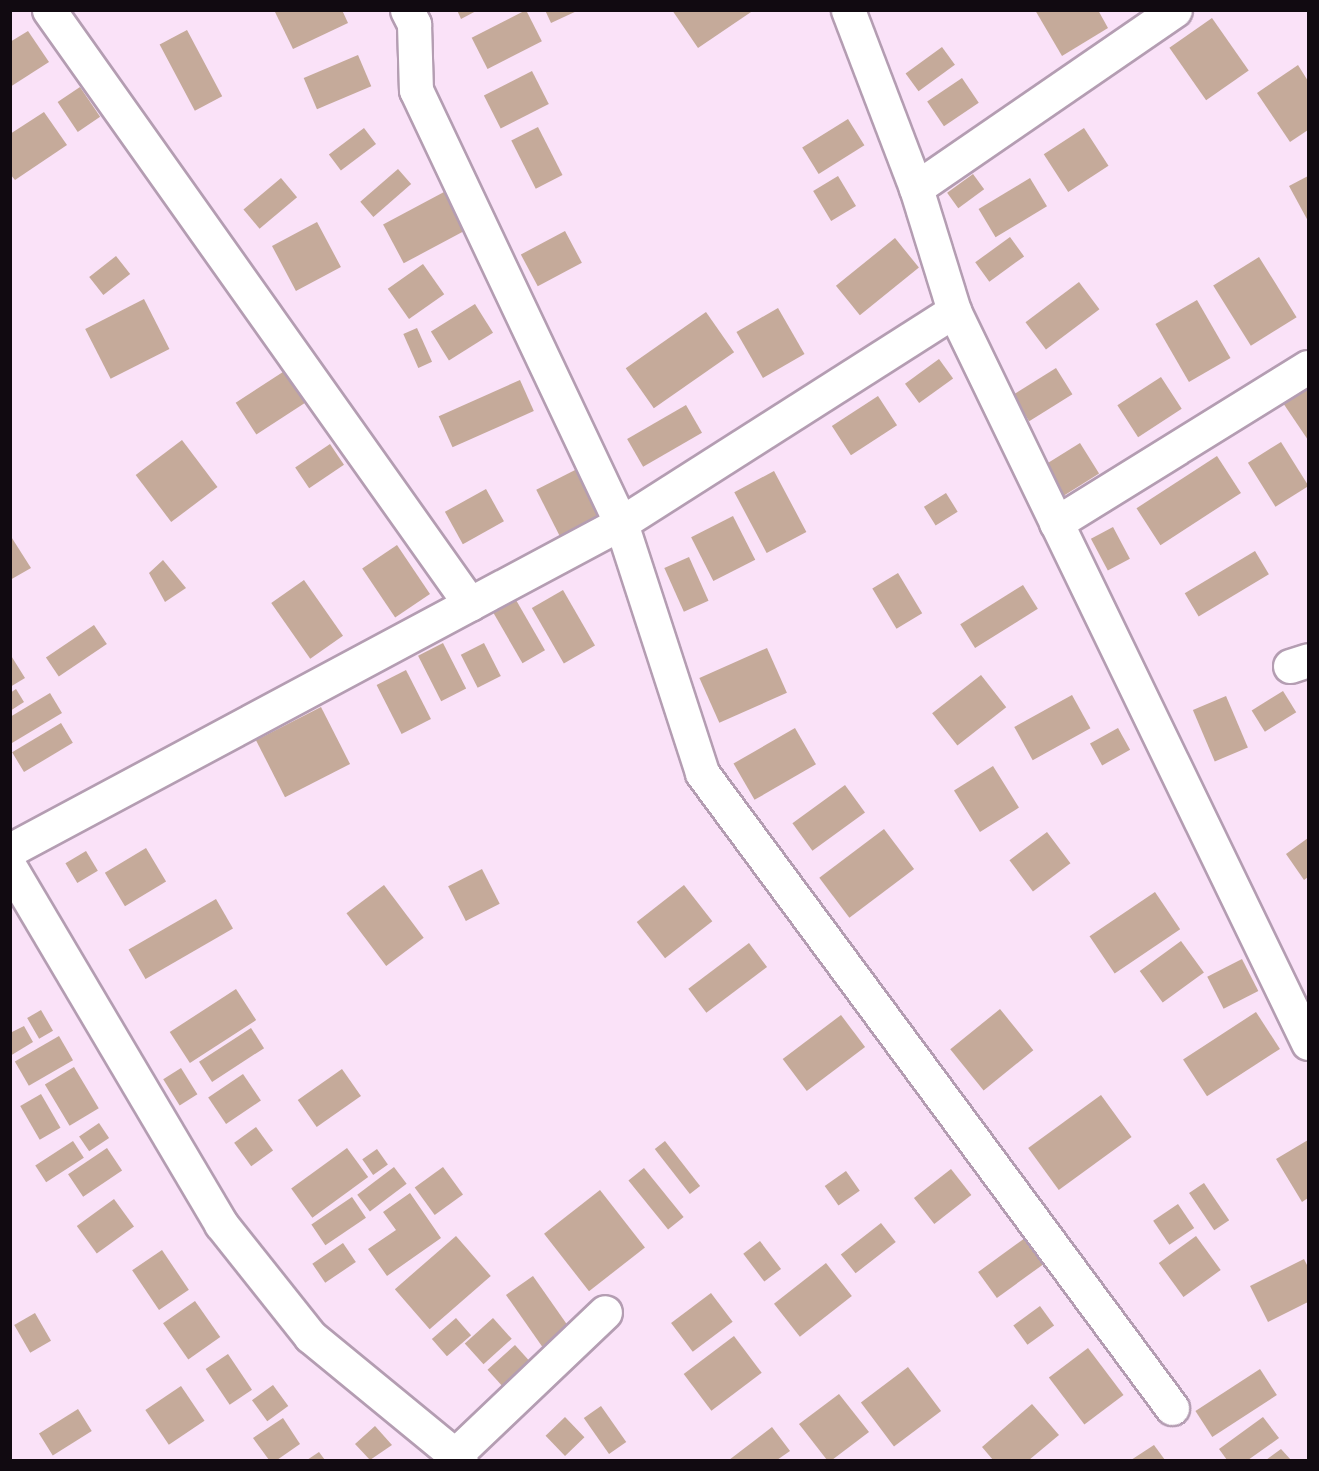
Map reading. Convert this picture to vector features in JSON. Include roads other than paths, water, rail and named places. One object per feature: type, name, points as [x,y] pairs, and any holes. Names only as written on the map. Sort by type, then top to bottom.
[{"type":"street","points":[[49,10],[470,604]]},
{"type":"street","points":[[407,10],[414,24],[416,90],[621,523],[702,773],[1172,1408]]},
{"type":"street","points":[[848,10],[916,188],[954,311],[1308,1043]]},
{"type":"street","points":[[916,188],[1175,10]]},
{"type":"street","points":[[10,850],[621,523],[954,311]]},
{"type":"street","points":[[1056,523],[1308,367]]},
{"type":"street","points":[[10,867],[221,1224],[310,1336],[458,1458],[605,1312]]}]
